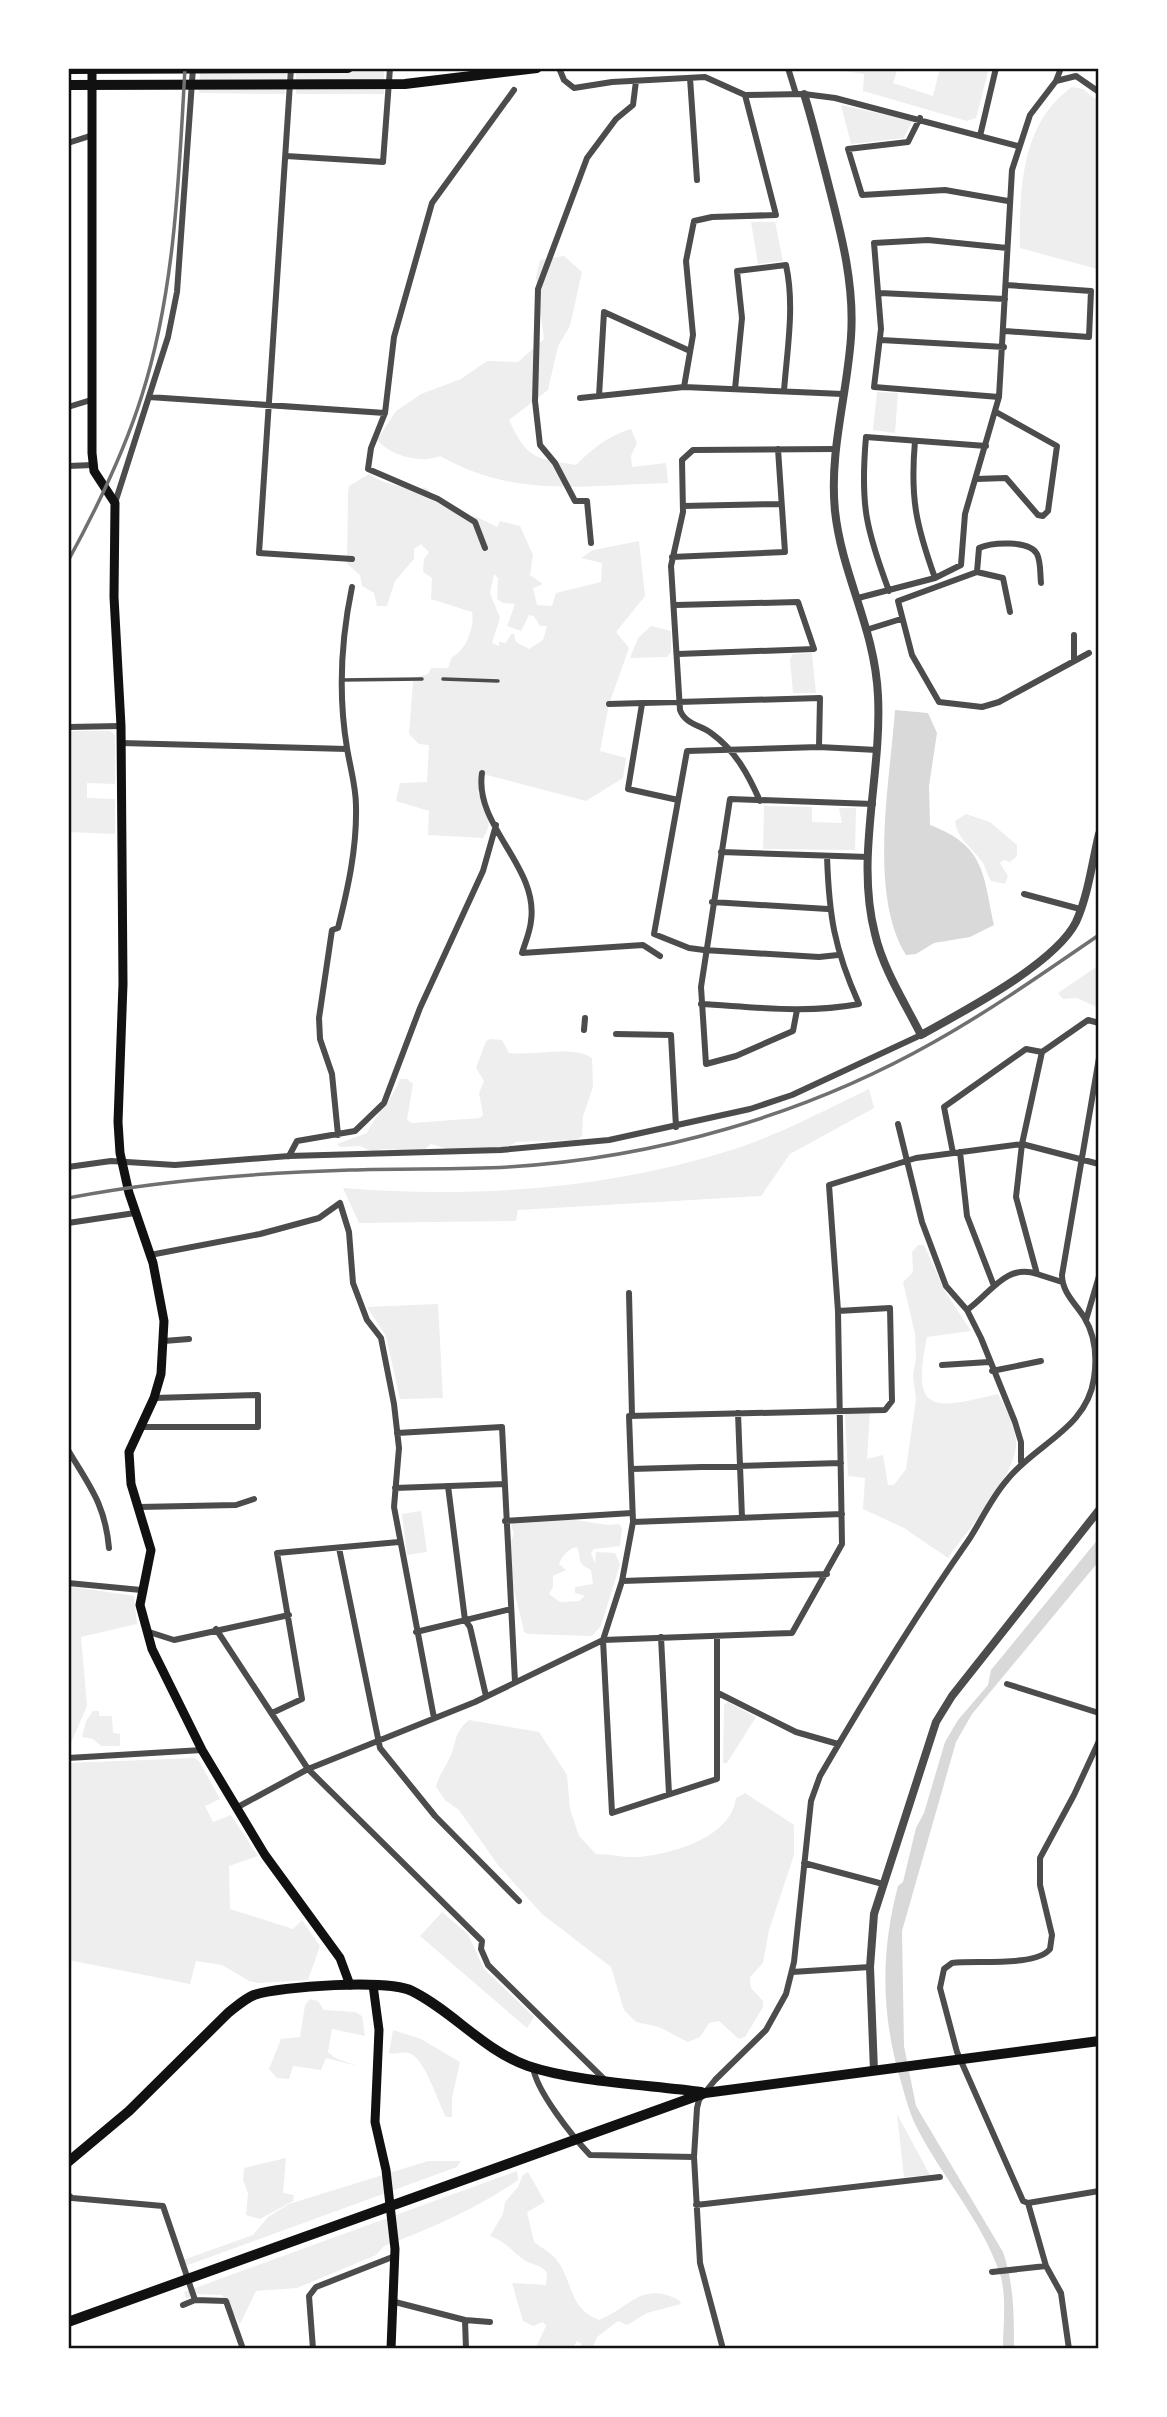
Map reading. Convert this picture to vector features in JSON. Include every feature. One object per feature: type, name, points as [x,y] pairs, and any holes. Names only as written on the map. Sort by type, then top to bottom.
[{"type":"highway","points":[[68,69],[348,68]]},
{"type":"highway","points":[[68,85],[405,84],[537,68]]},
{"type":"main road","points":[[92,68],[93,466],[104,489],[115,503],[114,597],[121,726],[123,984],[118,1122],[122,1162],[160,1292],[164,1340],[161,1374],[154,1398],[129,1451],[131,1484],[151,1550],[140,1605],[146,1631],[202,1750],[265,1855],[340,1958],[349,1985]]},
{"type":"main road","points":[[68,2162],[129,2111],[242,2002],[261,1994],[349,1985],[410,1990],[494,2050],[533,2067],[690,2094],[1099,2041]]},
{"type":"main road","points":[[373,1985],[379,2030],[375,2122],[386,2170],[395,2253],[391,2349]]},
{"type":"main road","points":[[68,2322],[690,2094]]},
{"type":"street","points":[[115,503],[167,337],[177,292],[193,68]]},
{"type":"street","points":[[291,68],[259,553],[352,559]]},
{"type":"street","points":[[286,156],[383,162],[390,68]]},
{"type":"street","points":[[559,68],[564,80],[574,88],[636,80],[705,77],[745,95],[800,94],[835,98],[1018,146]]},
{"type":"street","points":[[788,68],[800,94],[849,270],[851,338],[833,480],[838,533],[869,629],[877,674],[877,750],[868,856],[875,937],[921,1035]]},
{"type":"street","points":[[980,136],[996,68]]},
{"type":"street","points":[[858,598],[935,578],[961,565],[965,514],[999,397],[1005,331],[1008,201],[1018,146],[1030,115],[1056,81],[1061,68]]},
{"type":"street","points":[[1056,81],[1076,76],[1099,92]]},
{"type":"street","points":[[690,78],[697,180]]},
{"type":"street","points":[[591,543],[587,502],[575,501],[555,463],[540,445],[535,401],[538,289],[587,158],[616,119],[633,105],[636,80]]},
{"type":"street","points":[[485,548],[475,522],[438,499],[368,469],[385,413],[394,337],[432,203],[514,90]]},
{"type":"street","points":[[684,387],[694,323],[686,261],[694,221],[712,217],[776,215],[745,95]]},
{"type":"street","points":[[919,118],[908,142],[848,149],[862,195],[945,190],[1008,201]]},
{"type":"street","points":[[68,143],[93,135]]},
{"type":"street","points":[[999,397],[874,387],[881,341],[880,293],[874,243],[928,240],[1007,248]]},
{"type":"street","points":[[735,389],[742,318],[737,271],[786,265],[790,284],[790,317],[784,391]]},
{"type":"street","points":[[1005,331],[1089,337],[1091,291],[1006,285]]},
{"type":"street","points":[[880,293],[1005,299]]},
{"type":"street","points":[[599,396],[604,312],[690,351]]},
{"type":"street","points":[[881,341],[1004,347]]},
{"type":"street","points":[[580,398],[684,387],[843,394]]},
{"type":"street","points":[[149,397],[385,413]]},
{"type":"street","points":[[68,407],[91,400]]},
{"type":"street","points":[[976,479],[1006,478],[1038,516],[1048,511],[1057,446],[996,412]]},
{"type":"street","points":[[889,592],[868,534],[863,509],[866,437],[986,446]]},
{"type":"street","points":[[915,441],[913,502],[917,527],[935,578]]},
{"type":"street","points":[[672,557],[785,552],[779,504],[778,449]]},
{"type":"street","points":[[760,801],[746,771],[730,750],[710,733],[686,720],[679,703],[672,557],[683,506],[682,460],[693,450],[835,449]]},
{"type":"street","points":[[68,466],[93,466]]},
{"type":"street","points":[[683,506],[779,504]]},
{"type":"street","points":[[977,572],[979,548],[988,544],[1028,546],[1036,551],[1039,559],[1041,583]]},
{"type":"street","points":[[1010,612],[1003,578],[977,572],[898,601],[912,655],[939,702],[982,707],[999,702],[1089,653]]},
{"type":"street","points":[[338,1135],[334,1081],[320,1039],[319,1018],[332,930],[338,928],[351,878],[356,806],[351,760],[347,749],[342,640],[352,587]]},
{"type":"street","points":[[676,605],[797,602],[814,649],[678,654]]},
{"type":"street","points":[[869,629],[901,619]]},
{"type":"street","points":[[1074,635],[1074,661]]},
{"type":"street","points":[[609,704],[820,698],[819,747]]},
{"type":"street","points":[[642,704],[628,789],[678,800]]},
{"type":"street","points":[[68,727],[121,726]]},
{"type":"street","points":[[121,743],[347,749]]},
{"type":"street","points":[[838,955],[819,957],[704,950],[689,948],[654,934],[687,751],[819,747],[877,750]]},
{"type":"street","points":[[482,773],[479,793],[520,871],[531,908],[531,922],[522,953],[643,945],[660,956]]},
{"type":"street","points":[[797,1010],[793,1031],[736,1056],[706,1064],[701,1004],[704,950],[730,799],[873,804]]},
{"type":"street","points":[[289,1156],[297,1141],[355,1131],[384,1103],[420,1008],[483,871],[496,825]]},
{"type":"street","points":[[68,1167],[122,1162],[175,1165],[289,1156],[513,1149],[599,1141],[676,1127],[792,1095],[921,1035],[1032,966],[1070,931],[1080,909],[1099,834]]},
{"type":"street","points":[[721,852],[868,856]]},
{"type":"street","points":[[701,1004],[797,1010],[832,1009],[859,1004],[838,955],[828,909],[827,856]]},
{"type":"street","points":[[1024,894],[1080,909]]},
{"type":"street","points":[[712,902],[828,909]]},
{"type":"street","points":[[583,1030],[585,1018]]},
{"type":"street","points":[[1037,1274],[1016,1197],[1022,1144],[1042,1052],[1088,1020],[1099,1023]]},
{"type":"street","points":[[616,1034],[671,1035],[676,1127]]},
{"type":"street","points":[[994,1286],[967,1216],[956,1152],[944,1107],[1026,1049],[1042,1052]]},
{"type":"street","points":[[1062,1282],[1099,1058]]},
{"type":"street","points":[[898,1124],[922,1222],[946,1286],[967,1310],[1015,1422],[1021,1442],[1021,1462]]},
{"type":"street","points":[[236,1808],[308,1769],[378,1743],[486,1696],[603,1640],[792,1633],[842,1544],[838,1311],[829,1185],[908,1162],[956,1152],[1022,1144],[1099,1164]]},
{"type":"street","points":[[150,1255],[260,1234],[319,1218],[340,1203],[349,1232],[355,1292],[367,1320],[381,1338],[397,1433],[393,1498],[399,1542],[434,1718]]},
{"type":"street","points":[[68,1223],[135,1213]]},
{"type":"street","points":[[723,2349],[701,2263],[694,2157],[697,2108],[705,2093],[766,2031],[786,1994],[792,1972],[811,1801],[820,1776],[927,1600],[1021,1462],[1069,1427],[1089,1399],[1096,1363],[1093,1340],[1086,1320],[1062,1282],[1026,1270],[1010,1273],[994,1286],[985,1298],[967,1310]]},
{"type":"street","points":[[1086,1320],[1099,1276]]},
{"type":"street","points":[[629,1293],[632,1416]]},
{"type":"street","points":[[717,1636],[717,1779],[612,1813],[603,1640],[622,1581],[633,1522],[629,1416],[885,1410],[892,1401],[890,1308],[838,1311]]},
{"type":"street","points":[[164,1340],[189,1339]]},
{"type":"street","points":[[992,1371],[1041,1361]]},
{"type":"street","points":[[942,1365],[989,1362]]},
{"type":"street","points":[[138,1427],[258,1427],[258,1395],[154,1398]]},
{"type":"street","points":[[738,1413],[742,1518]]},
{"type":"street","points":[[397,1433],[502,1427],[515,1682]]},
{"type":"street","points":[[68,1450],[101,1505],[106,1520],[109,1548]]},
{"type":"street","points":[[631,1469],[841,1463]]},
{"type":"street","points":[[395,1489],[505,1484]]},
{"type":"street","points":[[448,1486],[465,1620],[470,1627],[486,1696]]},
{"type":"street","points":[[139,1507],[236,1505],[254,1499]]},
{"type":"street","points":[[874,2071],[870,1967],[874,1914],[936,1722],[952,1696],[1099,1510]]},
{"type":"street","points":[[505,1521],[632,1513]]},
{"type":"street","points":[[633,1522],[842,1514]]},
{"type":"street","points":[[272,1713],[302,1699],[277,1553],[399,1542]]},
{"type":"street","points":[[339,1548],[378,1743],[435,1816],[519,1901]]},
{"type":"street","points":[[622,1581],[827,1574]]},
{"type":"street","points":[[68,1583],[141,1590]]},
{"type":"street","points":[[416,1632],[512,1609]]},
{"type":"street","points":[[146,1631],[174,1640],[289,1615]]},
{"type":"street","points":[[216,1629],[308,1769],[482,1941],[481,1949],[488,1965],[605,2080]]},
{"type":"street","points":[[661,1637],[669,1794]]},
{"type":"street","points":[[1007,1684],[1099,1713]]},
{"type":"street","points":[[718,1693],[796,1732],[838,1744]]},
{"type":"street","points":[[1099,1741],[1097,1751],[1040,1857],[1040,1885],[1052,1935],[1051,1949],[1040,1957],[1027,1959],[952,1963],[942,1973],[940,1991],[959,2059],[1023,2201],[1028,2203],[1099,2191]]},
{"type":"street","points":[[68,1758],[202,1750]]},
{"type":"street","points":[[804,1863],[883,1884]]},
{"type":"street","points":[[792,1972],[870,1967]]},
{"type":"street","points":[[533,2067],[536,2078],[575,2138],[590,2155],[694,2157]]},
{"type":"street","points":[[690,2094],[697,2108]]},
{"type":"street","points":[[696,2204],[940,2178]]},
{"type":"street","points":[[68,2195],[72,2198],[163,2206],[195,2298]]},
{"type":"street","points":[[1028,2203],[1046,2266],[1061,2293],[1069,2349]]},
{"type":"street","points":[[313,2349],[309,2296],[316,2287],[395,2253]]},
{"type":"street","points":[[992,2272],[1046,2266]]},
{"type":"street","points":[[183,2305],[195,2298],[226,2301],[243,2349]]},
{"type":"street","points":[[394,2302],[465,2320],[490,2322]]},
{"type":"street","points":[[465,2320],[466,2349]]},
{"type":"lane","points":[[342,680],[422,678]]},
{"type":"lane","points":[[443,679],[498,681]]},
{"type":"shaded area","points":[[200,68],[287,68],[285,94],[199,93]]},
{"type":"shaded area","points":[[296,68],[384,68],[384,94],[296,94]]},
{"type":"shaded area","points":[[825,68],[898,68],[893,83],[933,96],[940,68],[989,68],[976,118],[967,121],[863,91],[864,74]]},
{"type":"shaded area","points":[[1072,87],[1083,89],[1099,102],[1097,269],[1020,248],[1026,160],[1042,120],[1055,102]]},
{"type":"shaded area","points":[[841,105],[912,121],[904,138],[851,144]]},
{"type":"shaded area","points":[[751,222],[775,222],[783,261],[758,264]]},
{"type":"shaded area","points":[[564,256],[582,272],[570,326],[558,346],[548,390],[509,420],[522,443],[534,455],[576,465],[601,443],[631,429],[637,443],[631,456],[632,467],[666,463],[668,483],[579,487],[524,484],[468,470],[440,456],[415,459],[383,446],[377,440],[396,411],[421,394],[461,379],[487,361],[518,362],[544,339],[536,277],[540,260]]},
{"type":"shaded area","points":[[877,392],[898,393],[895,433],[873,430]]},
{"type":"shaded area","points":[[369,474],[401,487],[422,490],[424,487],[429,490],[432,500],[460,515],[477,517],[497,527],[500,521],[520,526],[533,555],[530,575],[543,584],[533,588],[537,605],[552,606],[556,593],[601,582],[602,563],[581,558],[593,550],[639,541],[645,596],[616,632],[629,648],[609,704],[600,751],[626,758],[623,778],[586,801],[483,774],[478,793],[489,821],[483,838],[428,835],[429,811],[396,801],[400,783],[427,782],[429,745],[419,744],[409,734],[414,678],[428,674],[431,668],[448,668],[452,657],[468,638],[472,612],[431,599],[432,578],[423,572],[424,559],[429,552],[421,544],[414,549],[414,559],[395,581],[387,606],[377,606],[374,593],[362,586],[360,575],[347,564],[349,486]],"holes":[[[494,574],[498,578],[497,599],[503,603],[515,604],[507,626],[521,631],[529,615],[534,616],[540,626],[547,626],[543,640],[529,649],[516,642],[514,634],[511,634],[506,643],[499,642],[499,646],[492,643],[500,618],[490,593]]]},
{"type":"shaded area","points":[[651,626],[671,631],[671,652],[667,657],[630,658],[638,638]]},
{"type":"shaded area","points":[[812,653],[816,693],[793,693],[790,659],[793,654]]},
{"type":"shaded area","points":[[895,710],[928,713],[937,733],[929,786],[930,825],[962,842],[972,852],[983,876],[994,925],[970,937],[934,943],[916,954],[906,955],[894,930],[885,869],[886,803]]},
{"type":"shaded area","points":[[68,731],[110,731],[115,735],[115,784],[87,783],[87,798],[115,799],[115,834],[68,832]]},
{"type":"shaded area","points":[[764,806],[812,807],[812,822],[842,823],[839,808],[856,808],[855,850],[763,849]]},
{"type":"shaded area","points":[[966,814],[990,822],[1017,845],[1017,856],[1010,862],[1004,860],[1000,863],[1008,876],[1005,884],[991,881],[980,859],[959,834],[955,821]]},
{"type":"shaded area","points":[[1099,965],[1099,1008],[1077,998],[1063,999],[1058,993]]},
{"type":"shaded area","points":[[502,1040],[509,1053],[564,1051],[592,1058],[593,1087],[583,1116],[582,1136],[576,1140],[516,1142],[508,1148],[448,1149],[431,1144],[423,1151],[383,1149],[373,1152],[360,1146],[340,1147],[337,1144],[367,1133],[400,1079],[407,1079],[413,1084],[407,1120],[412,1123],[480,1118],[483,1115],[479,1093],[484,1081],[476,1068],[486,1041]]},
{"type":"shaded area","points":[[869,1089],[874,1108],[790,1154],[761,1196],[518,1210],[516,1221],[359,1223],[343,1188],[489,1191],[537,1188],[634,1175],[746,1145],[800,1123]]},
{"type":"shaded area","points":[[918,1245],[924,1245],[946,1293],[971,1331],[927,1337],[922,1381],[925,1393],[932,1400],[942,1403],[957,1403],[998,1394],[1016,1439],[1013,1458],[999,1488],[948,1558],[904,1528],[863,1509],[865,1478],[848,1476],[845,1413],[870,1412],[867,1459],[883,1455],[888,1485],[894,1485],[906,1469],[916,1399],[913,1376],[916,1357],[915,1334],[903,1282],[913,1272],[912,1252]]},
{"type":"shaded area","points":[[438,1304],[443,1398],[400,1399],[386,1336],[367,1307]]},
{"type":"shaded area","points":[[421,1511],[427,1552],[407,1555],[402,1514]]},
{"type":"shaded area","points":[[562,1518],[608,1525],[619,1524],[622,1528],[620,1546],[594,1549],[591,1553],[595,1564],[596,1552],[615,1553],[620,1564],[601,1626],[592,1636],[524,1632],[510,1569],[510,1545],[514,1534],[511,1525],[514,1521]],"holes":[[[577,1547],[581,1563],[591,1570],[593,1584],[575,1587],[575,1593],[585,1596],[579,1601],[560,1602],[549,1594],[553,1587],[553,1576],[566,1570],[559,1564],[566,1553]]]},
{"type":"shaded area","points":[[1099,1538],[1099,1561],[972,1714],[956,1742],[902,1931],[904,2046],[916,2106],[1003,2252],[1011,2288],[1014,2349],[1003,2349],[1004,2301],[1000,2274],[983,2235],[916,2126],[899,2075],[886,2004],[888,1934],[898,1886],[903,1882],[916,1828],[924,1813],[945,1742],[958,1720],[988,1685],[991,1670]]},
{"type":"shaded area","points":[[68,1586],[134,1596],[137,1624],[81,1637],[87,1706],[70,1745],[69,1763],[194,1758],[199,1761],[220,1799],[205,1806],[213,1822],[231,1815],[258,1856],[229,1866],[230,1909],[293,1929],[302,1920],[320,1946],[308,1980],[258,1983],[249,1981],[222,1965],[196,1961],[190,1984],[68,1960]]},
{"type":"shaded area","points":[[728,1702],[756,1717],[727,1763],[723,1763],[724,1705]]},
{"type":"shaded area","points":[[93,1711],[99,1711],[99,1716],[112,1716],[113,1733],[120,1734],[120,1746],[101,1746],[93,1739],[82,1737],[86,1721]]},
{"type":"shaded area","points":[[469,1720],[539,1732],[567,1775],[570,1809],[579,1836],[596,1854],[640,1857],[669,1852],[699,1841],[724,1823],[732,1812],[736,1798],[745,1793],[794,1825],[794,1855],[769,1930],[763,1963],[750,1977],[751,1988],[763,2001],[763,2007],[745,2037],[739,2039],[719,2021],[709,2023],[700,2037],[688,2042],[659,2027],[636,2022],[624,2010],[611,1967],[542,1914],[498,1865],[459,1810],[445,1800],[436,1787],[458,1732]]},
{"type":"shaded area","points":[[442,1912],[468,1934],[484,1969],[534,2017],[527,2028],[420,1936]]},
{"type":"shaded area","points":[[310,1999],[318,2001],[324,2010],[355,2012],[362,2016],[365,2036],[332,2029],[328,2052],[335,2058],[358,2066],[326,2058],[321,2070],[293,2066],[289,2079],[277,2078],[269,2069],[281,2039],[300,2037],[305,2005]]},
{"type":"shaded area","points":[[393,2030],[421,2039],[460,2062],[452,2098],[452,2117],[446,2117],[426,2073],[416,2058],[408,2053],[389,2053]]},
{"type":"shaded area","points":[[897,2114],[930,2175],[904,2177]]},
{"type":"shaded area","points":[[286,2158],[283,2193],[294,2195],[293,2201],[260,2219],[246,2215],[248,2193],[243,2180],[244,2168]]},
{"type":"shaded area","points":[[428,2161],[461,2161],[457,2167],[185,2266],[183,2260],[253,2235],[268,2217],[289,2204]]},
{"type":"shaded area","points":[[517,2171],[518,2180],[486,2200],[384,2246],[376,2255],[297,2288],[256,2291],[240,2324],[222,2295],[196,2294],[186,2299],[184,2292]]},
{"type":"shaded area","points":[[528,2172],[545,2202],[527,2212],[534,2242],[550,2253],[559,2264],[575,2300],[588,2314],[599,2320],[637,2298],[655,2293],[679,2300],[681,2304],[647,2313],[627,2325],[618,2321],[597,2337],[592,2349],[577,2349],[582,2344],[577,2341],[572,2349],[535,2349],[546,2326],[543,2322],[533,2326],[523,2321],[512,2283],[546,2285],[547,2273],[490,2236],[503,2214],[505,2202],[518,2187],[523,2175]]},
{"type":"railway","points":[[68,561],[118,459],[135,417],[153,356],[174,233],[185,68]]},
{"type":"railway","points":[[68,1198],[138,1186],[244,1175],[488,1168],[564,1162],[674,1143],[782,1111],[885,1068],[976,1017],[1099,935]]}]
